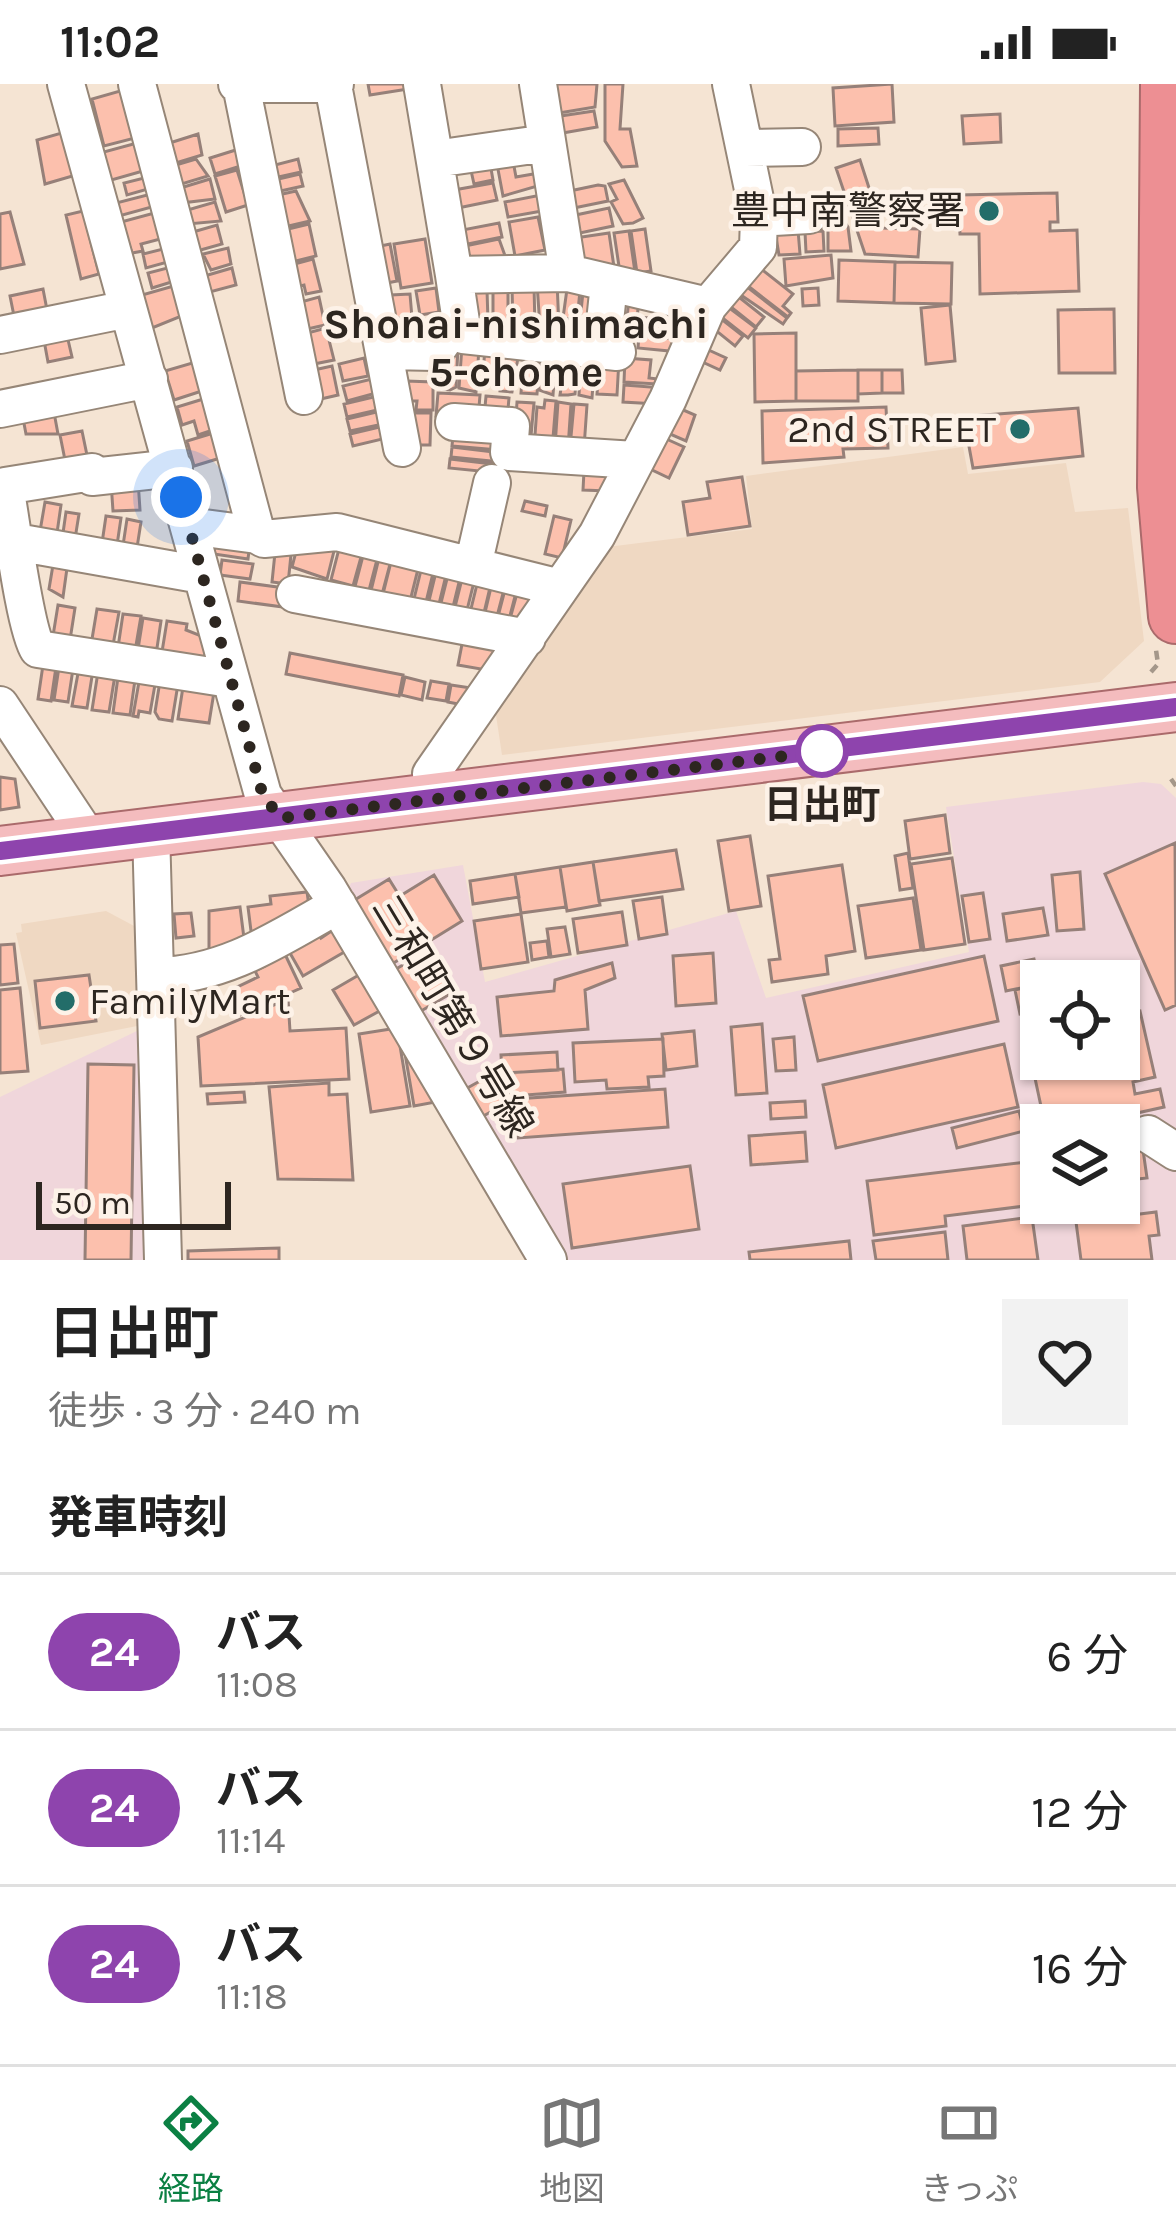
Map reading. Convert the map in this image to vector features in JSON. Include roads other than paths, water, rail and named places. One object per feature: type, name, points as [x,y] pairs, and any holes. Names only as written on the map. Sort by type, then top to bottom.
[{"type":"highway","points":[[1168,84],[1172,218],[1165,488],[1176,616]]},
{"type":"main road","points":[[0,850],[1176,707]]},
{"type":"street","name":"三和町第９号線","points":[[67,84],[263,796],[338,905],[548,1260]]},
{"type":"street","points":[[137,84],[257,535]]},
{"type":"street","points":[[304,396],[239,84],[334,84],[374,322],[386,351],[402,448]]},
{"type":"street","points":[[422,84],[463,335],[609,352],[609,283]]},
{"type":"street","points":[[538,84],[568,273]]},
{"type":"street","points":[[436,799],[431,774],[597,536],[708,306],[758,247],[759,218],[731,84]]},
{"type":"street","points":[[435,160],[547,143]]},
{"type":"street","points":[[745,148],[802,147]]},
{"type":"street","points":[[759,218],[809,215]]},
{"type":"street","points":[[454,275],[568,273],[708,306]]},
{"type":"street","points":[[0,335],[128,309]]},
{"type":"street","points":[[386,351],[435,352],[460,317]]},
{"type":"street","points":[[0,410],[149,379]]},
{"type":"street","points":[[454,422],[511,426],[503,469],[472,566]]},
{"type":"street","points":[[503,469],[573,471],[634,460]]},
{"type":"street","points":[[173,469],[92,477],[92,472],[5,486],[28,636],[38,650],[230,680]]},
{"type":"street","points":[[189,526],[264,539],[338,532],[560,588]]},
{"type":"street","points":[[16,542],[202,575]]},
{"type":"street","points":[[295,594],[527,638]]},
{"type":"street","points":[[0,705],[89,839]]},
{"type":"street","points":[[151,830],[163,1260]]},
{"type":"street","points":[[157,976],[194,976],[239,960],[338,905]]},
{"type":"place","name":"豊中南警察署","points":[[989,211]]},
{"type":"place","name":"2nd STREET","points":[[1020,429]]},
{"type":"place","name":"日出町","points":[[822,751]]},
{"type":"place","name":"FamilyMart","points":[[65,1001]]},
{"type":"district","name":"Shonai-nishimachi 5-chome","points":[[516,348]]}]
